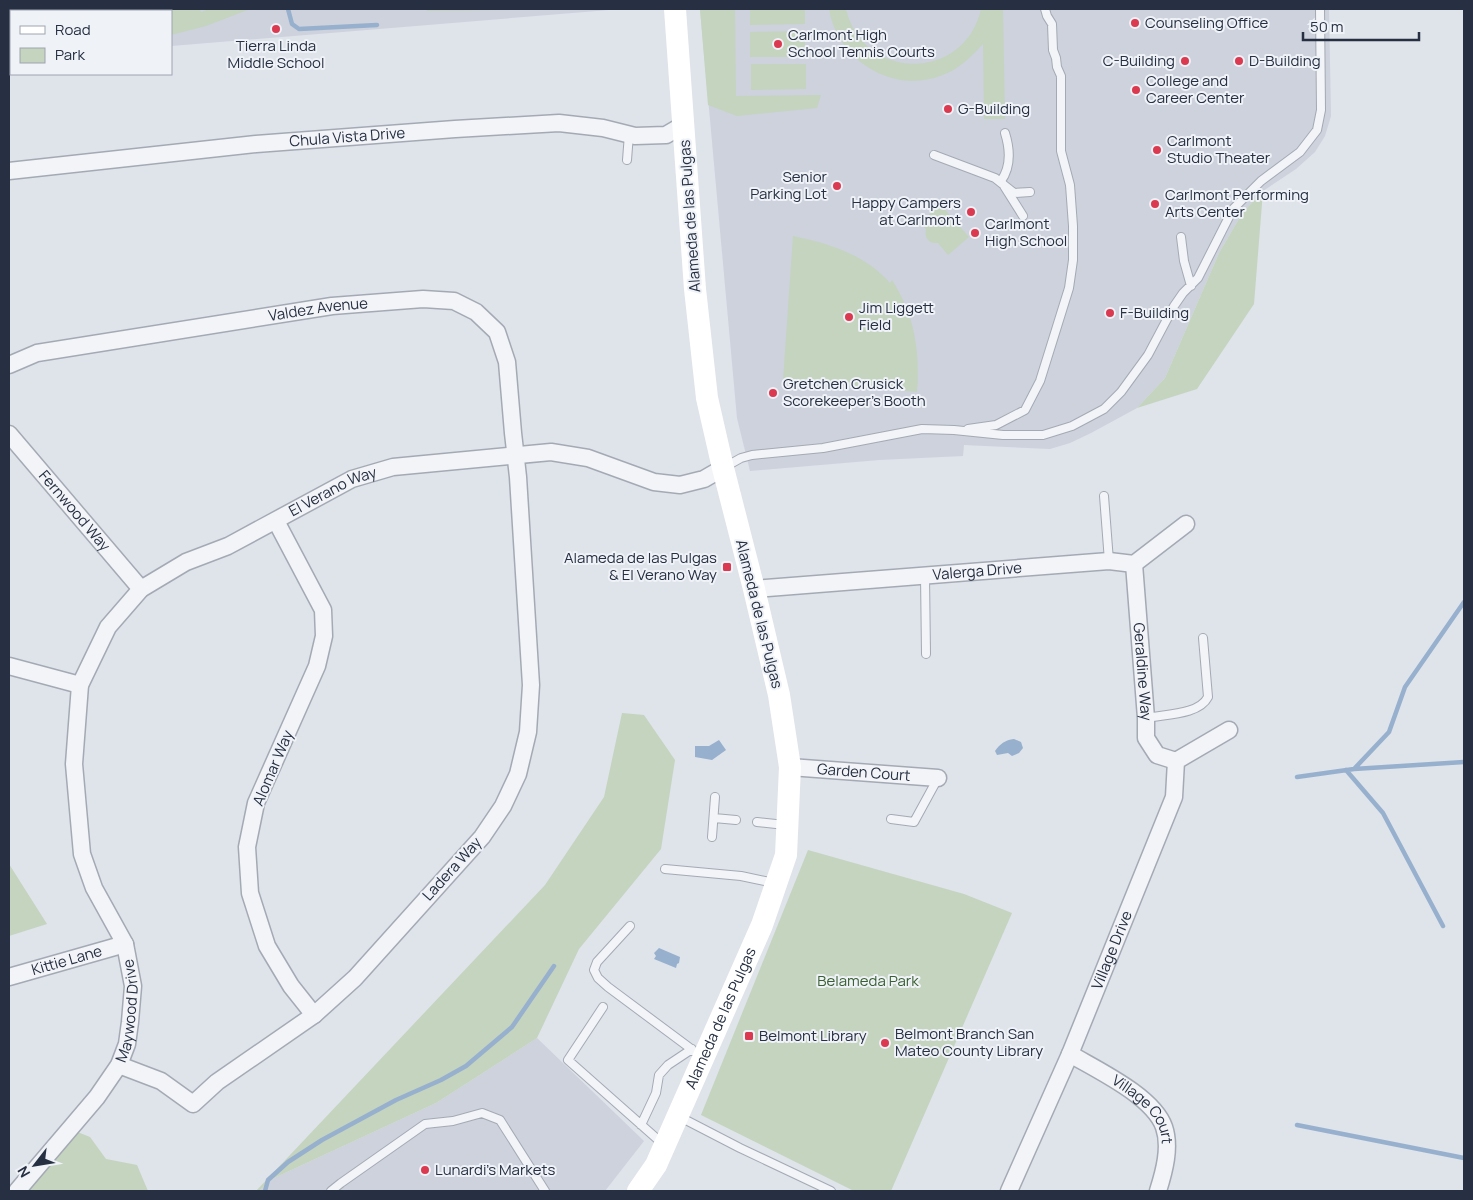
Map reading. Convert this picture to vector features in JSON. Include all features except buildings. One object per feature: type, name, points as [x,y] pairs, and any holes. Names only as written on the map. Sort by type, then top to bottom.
[{"type":"main road","name":"Alameda de las Pulgas","points":[[638,1191],[656,1165],[665,1146],[678,1116],[698,1053],[762,925],[786,855],[790,767],[779,695],[723,468],[706,388],[695,289],[675,9]]},
{"type":"street","name":"Chula Vista Drive","points":[[9,171],[256,144],[456,129],[559,123],[603,128],[635,136],[666,135],[683,125]]},
{"type":"street","name":"Valdez Avenue","points":[[9,365],[37,353],[332,306],[423,299],[454,301],[476,312],[497,332],[507,362],[515,456]]},
{"type":"street","name":"Fernwood Way","points":[[9,434],[141,589]]},
{"type":"street","name":"El Verano Way","points":[[80,685],[108,627],[141,589],[186,562],[228,546],[352,479],[394,467],[551,452],[588,458],[654,482],[680,485],[704,479],[723,468]]},
{"type":"street","name":"Ladera Way","points":[[119,1065],[161,1081],[193,1104],[217,1082],[314,1015],[355,978],[482,837],[503,806],[518,774],[528,732],[531,685],[518,477],[515,456]]},
{"type":"street","name":"Alomar Way","points":[[276,521],[323,610],[324,636],[317,666],[256,803],[247,847],[250,892],[267,946],[291,986],[314,1015]]},
{"type":"street","points":[[1134,564],[1186,524]]},
{"type":"street","name":"Valerga Drive","points":[[754,589],[1109,561],[1134,564]]},
{"type":"street","name":"Geraldine Way","points":[[1134,564],[1146,738],[1156,754],[1176,761]]},
{"type":"street","points":[[9,666],[80,685]]},
{"type":"street","name":"Maywood Drive","points":[[17,1191],[97,1097],[119,1065],[127,1044],[130,1022],[132,986],[125,944],[94,888],[82,854],[74,764],[80,685]]},
{"type":"street","points":[[1176,761],[1229,730]]},
{"type":"street","name":"Village Drive","points":[[1009,1191],[1070,1054],[1174,797],[1176,761]]},
{"type":"street","name":"Garden Court","points":[[790,767],[938,778]]},
{"type":"street","name":"Kittie Lane","points":[[9,977],[125,944]]},
{"type":"street","name":"Village Court","points":[[1070,1054],[1130,1090],[1152,1109],[1164,1126],[1167,1150],[1162,1180],[1158,1191]]},
{"type":"lane","points":[[954,430],[996,425],[1025,410],[1040,381],[1070,288],[1073,260],[1073,226],[1070,185],[1061,152],[1061,76],[1053,50],[1052,24],[1046,15],[1045,9]]},
{"type":"lane","points":[[723,468],[746,456],[815,449],[922,430],[954,430],[998,435],[1043,434],[1072,426],[1098,413],[1110,404],[1154,346],[1174,306],[1183,293],[1198,278],[1233,209],[1259,184],[1290,161],[1308,144],[1317,130],[1322,110],[1320,9]]},
{"type":"lane","points":[[1001,182],[1008,163],[1009,151],[1005,133]]},
{"type":"lane","points":[[627,160],[629,134]]},
{"type":"lane","points":[[934,154],[1001,182],[1014,193],[1030,192]]},
{"type":"lane","points":[[1001,182],[1023,216]]},
{"type":"lane","points":[[1181,237],[1184,261],[1191,286]]},
{"type":"lane","points":[[1104,496],[1109,561]]},
{"type":"lane","points":[[925,576],[926,654]]},
{"type":"lane","points":[[1146,718],[1186,712],[1206,702],[1208,697],[1204,638]]},
{"type":"lane","points":[[890,819],[914,822],[938,778]]},
{"type":"lane","points":[[712,837],[715,797]]},
{"type":"lane","points":[[714,818],[736,820]]},
{"type":"lane","points":[[757,822],[787,825]]},
{"type":"lane","points":[[665,869],[741,876],[776,884]]},
{"type":"lane","points":[[630,926],[597,962],[594,970],[598,978],[698,1053]]},
{"type":"lane","points":[[603,1007],[568,1060],[665,1146]]},
{"type":"lane","points":[[641,1125],[656,1093],[659,1076],[668,1065],[698,1053]]},
{"type":"lane","points":[[331,1191],[425,1124],[453,1121],[482,1113],[500,1120],[545,1191]]},
{"type":"lane","points":[[678,1116],[831,1191]]},
{"type":"shaded area","name":"Tierra Linda Middle School","points":[[9,9],[621,9],[172,46],[172,10],[10,10],[9,59]]},
{"type":"shaded area","name":"Carlmont High School","points":[[700,9],[1329,9],[1331,116],[1325,136],[1315,152],[1296,169],[1263,191],[1243,212],[1219,253],[1165,378],[1137,408],[1070,443],[1050,449],[964,445],[963,456],[879,460],[750,471],[737,418]]},
{"type":"shaded area","points":[[537,1038],[644,1141],[605,1191],[259,1191],[272,1179],[436,1103]]},
{"type":"green space","points":[[200,9],[201,12],[209,9],[250,9],[206,26],[172,35],[172,10],[105,10]]},
{"type":"green space","points":[[426,9],[612,9],[427,11]]},
{"type":"green space","points":[[700,9],[735,9],[736,96],[821,95],[817,108],[737,116],[708,105]]},
{"type":"green space","name":"Carlmont High School Tennis Courts","points":[[750,9],[805,9],[805,24],[750,25]]},
{"type":"green space","points":[[829,9],[846,9],[856,33],[872,50],[892,60],[914,64],[936,60],[956,50],[971,33],[981,9],[1003,9],[1005,119],[984,119],[983,44],[963,63],[940,76],[921,80],[903,80],[885,76],[869,68],[855,57],[843,43],[834,27]]},
{"type":"green space","name":"Carlmont High School Tennis Courts","points":[[805,31],[805,57],[750,57],[750,32]]},
{"type":"green space","name":"Carlmont High School Tennis Courts","points":[[751,64],[806,64],[806,89],[751,90]]},
{"type":"green space","points":[[1263,191],[1254,304],[1197,389],[1137,408],[1165,378],[1219,253],[1243,212]]},
{"type":"green space","points":[[940,204],[969,237],[948,255],[938,243],[932,243],[928,240],[926,229],[920,223]]},
{"type":"green space","name":"Jim Liggett Field","points":[[793,236],[820,242],[846,252],[870,265],[890,283],[892,280],[900,293],[911,320],[918,362],[917,392],[783,380]]},
{"type":"green space","points":[[622,713],[644,715],[675,760],[661,849],[579,949],[537,1038],[436,1103],[272,1179],[259,1191],[256,1191],[545,885],[604,797]]},
{"type":"green space","name":"Belameda Park","points":[[808,850],[964,894],[1012,913],[891,1191],[854,1191],[701,1115]]},
{"type":"green space","points":[[9,864],[47,924],[9,936]]},
{"type":"green space","points":[[75,1131],[90,1137],[106,1159],[137,1165],[148,1191],[26,1191]]},
{"type":"water","points":[[1014,739],[1021,742],[1023,748],[1019,753],[1012,756],[1008,753],[997,755],[995,751],[1001,744]]},
{"type":"water","points":[[719,740],[726,750],[712,760],[695,757],[695,746],[709,746]]},
{"type":"water","points":[[659,948],[680,957],[676,968],[654,959],[656,956],[654,953]]},
{"type":"waterway","points":[[288,9],[292,24],[299,29],[377,25]]},
{"type":"waterway","points":[[1297,777],[1354,769],[1389,732],[1405,687],[1464,602]]},
{"type":"waterway","points":[[1354,769],[1464,762]]},
{"type":"waterway","points":[[1346,770],[1383,813],[1443,926]]},
{"type":"waterway","points":[[265,1191],[268,1180],[288,1162],[322,1140],[396,1100],[441,1080],[466,1066],[512,1027],[554,966]]},
{"type":"waterway","points":[[1297,1125],[1464,1158]]},
{"type":"place","name":"Counseling Office","points":[[1135,23]]},
{"type":"place","name":"Tierra Linda Middle School","points":[[276,29]]},
{"type":"place","name":"Carlmont High School Tennis Courts","points":[[778,44]]},
{"type":"place","name":"C-Building","points":[[1185,61]]},
{"type":"place","name":"D-Building","points":[[1239,61]]},
{"type":"place","name":"College and Career Center","points":[[1136,90]]},
{"type":"place","name":"G-Building","points":[[948,109]]},
{"type":"place","name":"Carlmont Studio Theater","points":[[1157,150]]},
{"type":"place","name":"Senior Parking Lot","points":[[837,186]]},
{"type":"place","name":"Carlmont Performing Arts Center","points":[[1155,204]]},
{"type":"place","name":"Happy Campers at Carlmont","points":[[971,212]]},
{"type":"place","name":"Carlmont High School","points":[[975,233]]},
{"type":"place","name":"F-Building","points":[[1110,313]]},
{"type":"place","name":"Jim Liggett Field","points":[[849,317]]},
{"type":"place","name":"Gretchen Crusick Scorekeeper's Booth","points":[[773,393]]},
{"type":"place","name":"Alameda de las Pulgas & El Verano Way","points":[[727,567]]},
{"type":"place","name":"Belmont Library","points":[[749,1036]]},
{"type":"place","name":"Belmont Branch San Mateo County Library","points":[[885,1043]]},
{"type":"place","name":"Lunardi's Markets","points":[[425,1170]]}]
